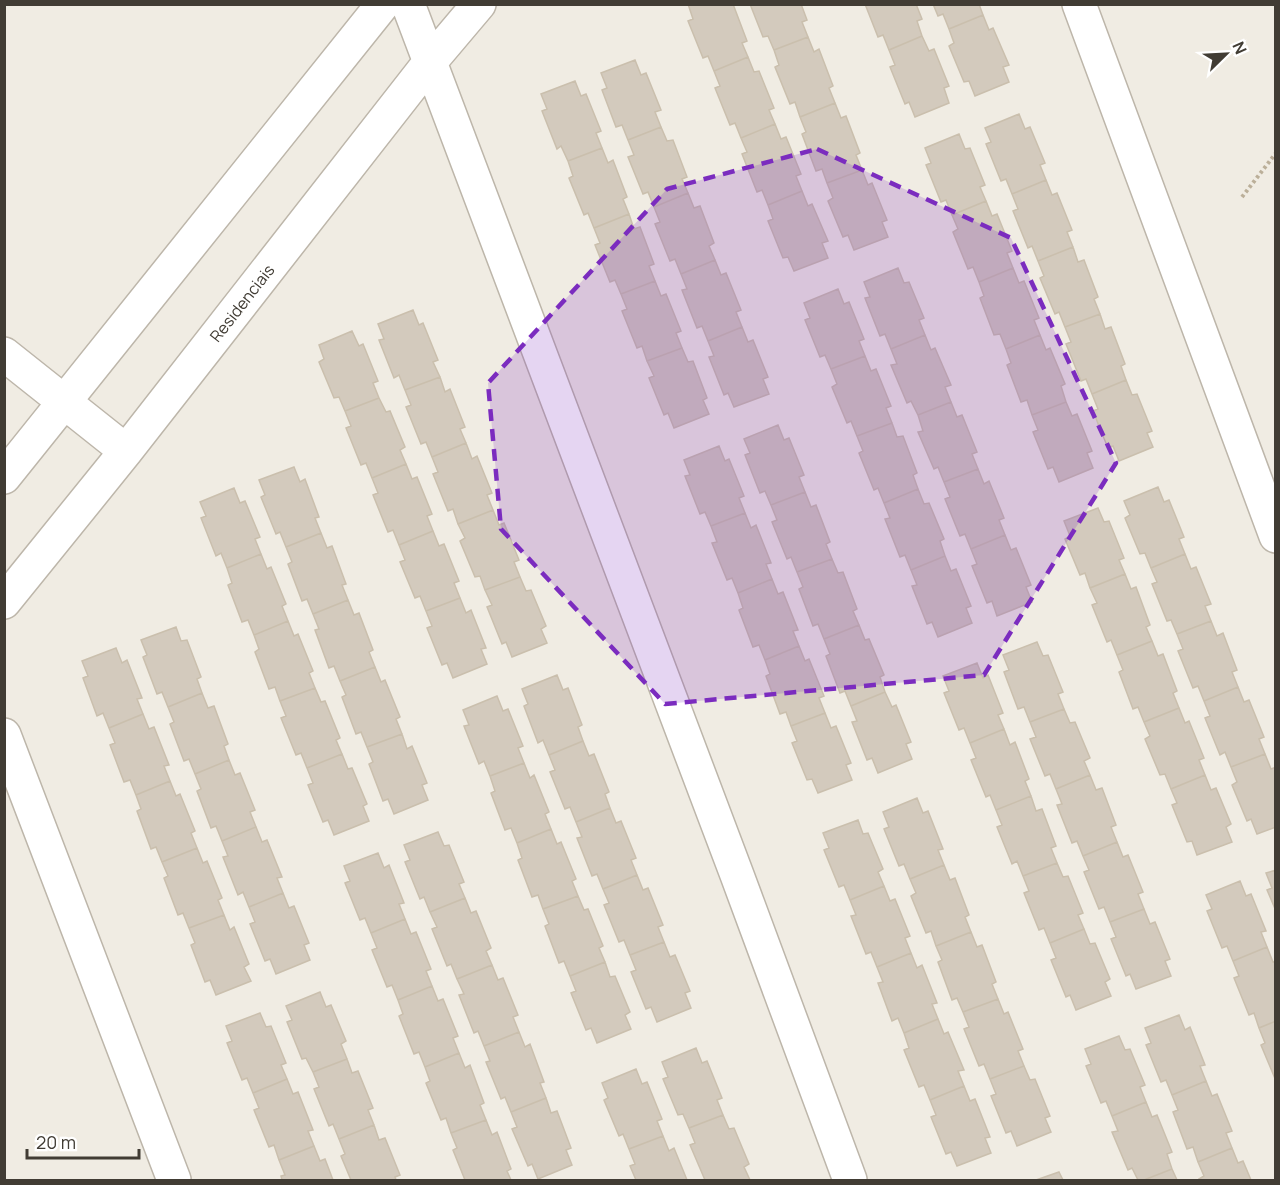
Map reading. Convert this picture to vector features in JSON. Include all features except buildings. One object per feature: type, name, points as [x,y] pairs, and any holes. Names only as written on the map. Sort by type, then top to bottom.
[{"type":"street","points":[[4,477],[383,4]]},
{"type":"street","points":[[408,4],[733,863],[850,1180]]},
{"type":"street","name":"Residenciais","points":[[4,602],[126,451],[430,62],[479,4]]},
{"type":"street","points":[[1079,4],[1275,536]]},
{"type":"street","points":[[4,354],[126,451]]},
{"type":"street","points":[[4,735],[174,1180]]},
{"type":"path","points":[[1242,197],[1275,153]]},
{"type":"highlighted area","points":[[817,149],[1011,238],[1116,463],[984,675],[665,704],[501,529],[488,383],[667,189]]}]
